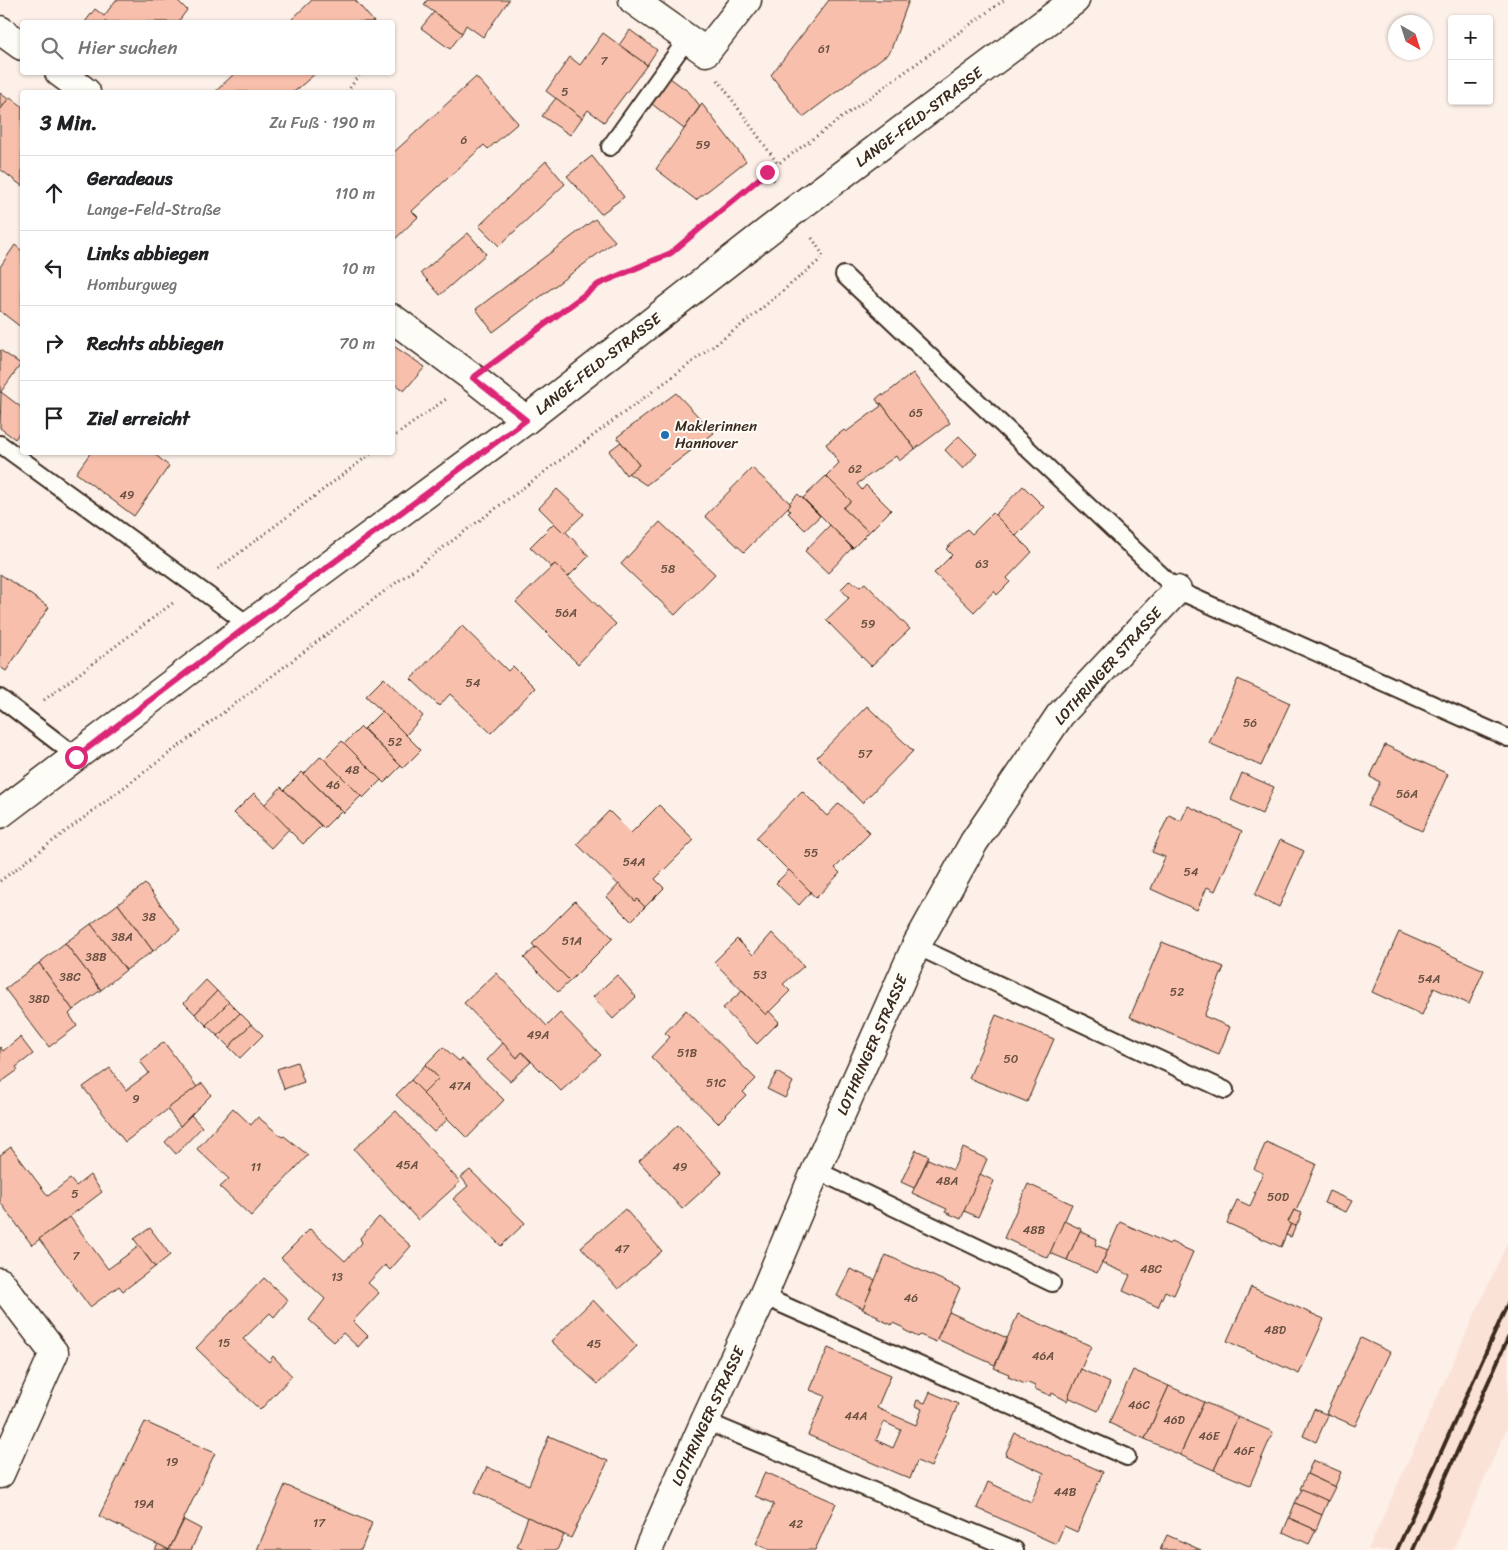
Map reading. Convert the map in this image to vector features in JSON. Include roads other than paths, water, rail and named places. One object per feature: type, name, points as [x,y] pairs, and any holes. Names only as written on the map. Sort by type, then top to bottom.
[{"type":"street","points":[[633,0],[696,46],[747,0]]},
{"type":"street","name":"LANGE-FELD-STRASSE","points":[[0,814],[249,625],[526,420],[795,210],[1074,0]]},
{"type":"street","points":[[63,75],[83,90]]},
{"type":"street","points":[[395,320],[526,420]]},
{"type":"street","name":"LOTHRINGER STRASSE","points":[[648,1550],[705,1421],[764,1296],[816,1170],[916,946],[974,842],[1060,715],[1177,590]]},
{"type":"street","points":[[0,1282],[54,1353],[0,1474]]},
{"type":"lane","points":[[610,146],[696,46]]},
{"type":"lane","points":[[844,275],[1177,590],[1508,738]]},
{"type":"lane","points":[[0,444],[249,625]]},
{"type":"lane","points":[[0,698],[76,757]]},
{"type":"lane","points":[[916,946],[1224,1090]]},
{"type":"lane","points":[[816,1170],[1052,1283]]},
{"type":"lane","points":[[764,1296],[1127,1457]]},
{"type":"lane","points":[[705,1421],[1015,1550]]},
{"type":"railway","points":[[1397,1550],[1508,1303]]},
{"type":"railway","points":[[1413,1550],[1508,1338]]},
{"type":"place","name":"Maklerinnen Hannover","points":[[665,435]]}]
